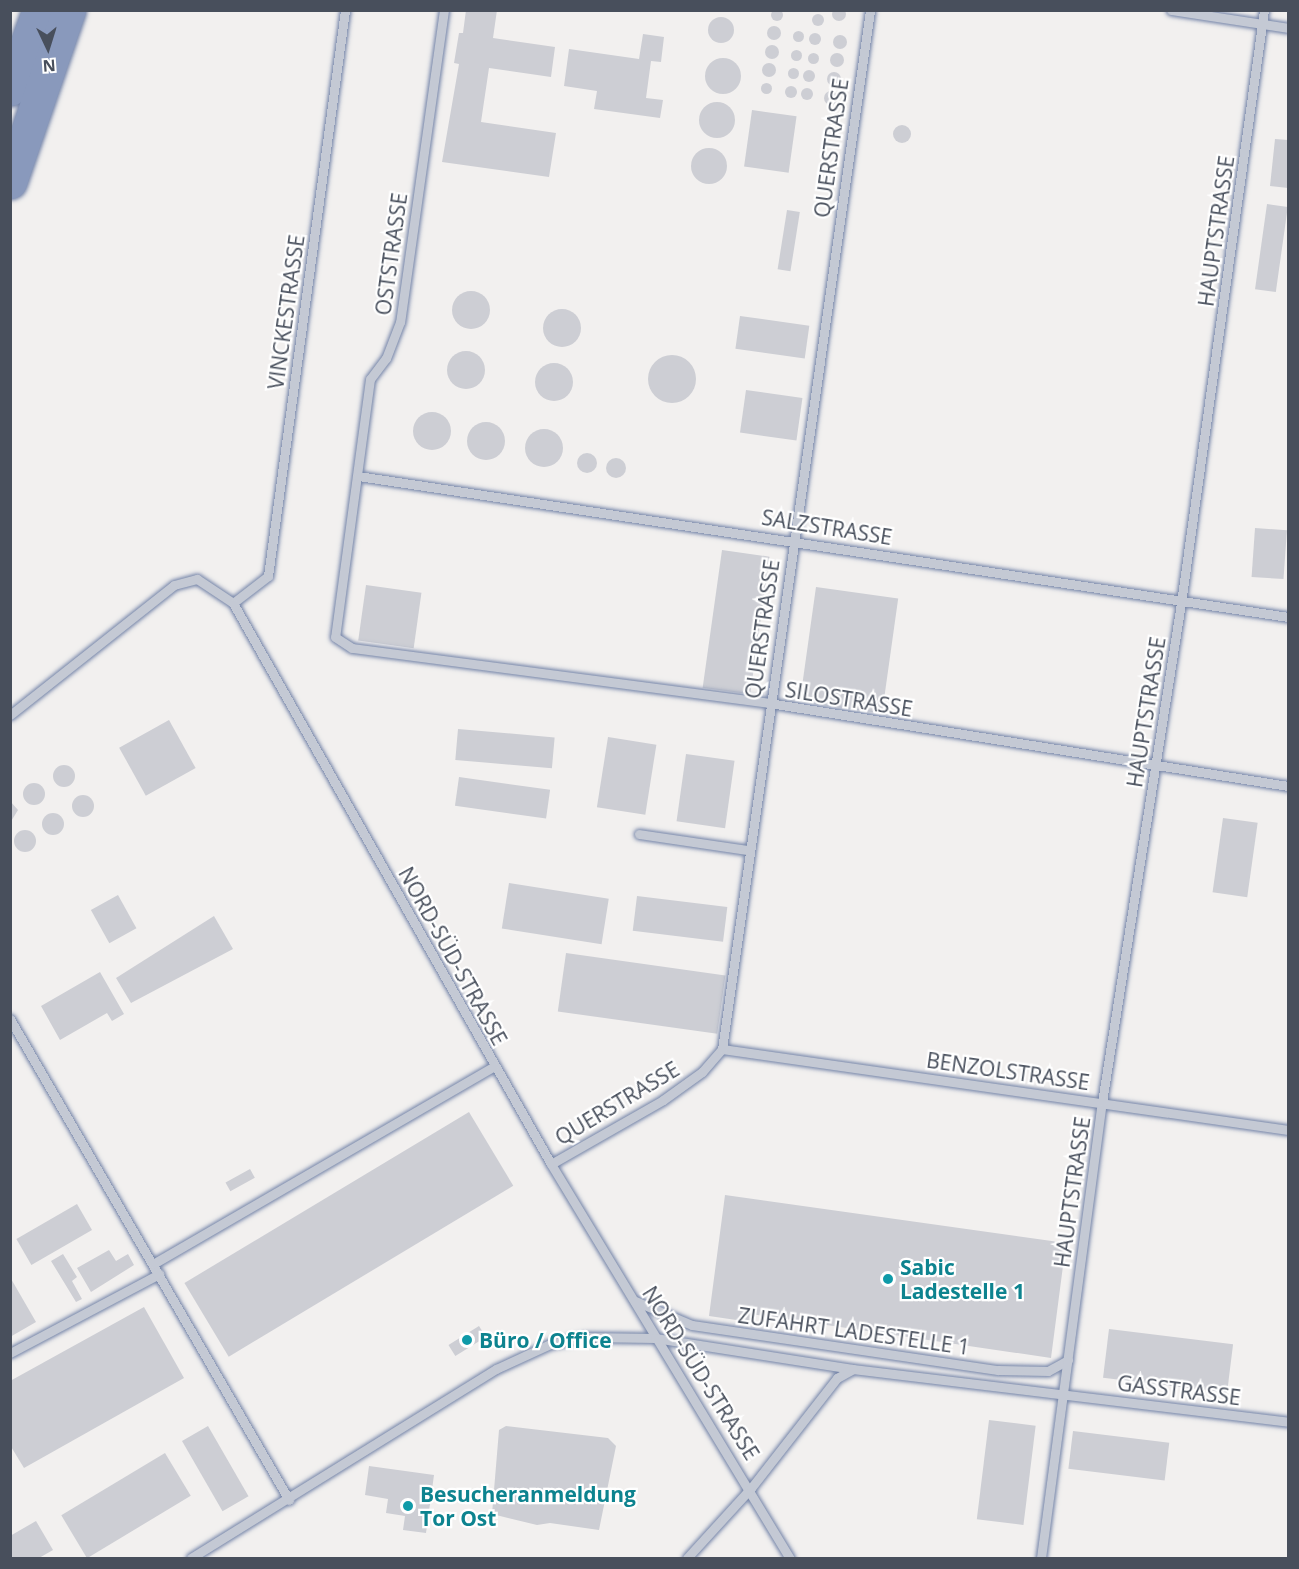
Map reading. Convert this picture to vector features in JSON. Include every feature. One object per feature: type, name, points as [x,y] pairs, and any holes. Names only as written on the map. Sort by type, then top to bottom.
[{"type":"highway","points":[[10,89],[39,10]]},
{"type":"highway","points":[[10,182],[69,10]]},
{"type":"lane","name":"VINCKESTRASSE","points":[[233,603],[268,576],[345,10]]},
{"type":"lane","name":"OSTSTRASSE","points":[[335,637],[370,379],[386,358],[400,322],[444,10]]},
{"type":"lane","name":"QUERSTRASSE","points":[[551,1164],[663,1100],[702,1072],[722,1049],[748,850],[870,10]]},
{"type":"lane","points":[[1171,10],[1288,28]]},
{"type":"lane","points":[[1237,10],[1245,21],[1261,35]]},
{"type":"lane","name":"HAUPTSTRASSE","points":[[1041,1558],[1102,1102],[1181,603],[1263,10]]},
{"type":"lane","name":"SALZSTRASSE","points":[[358,476],[793,539],[1181,603],[1288,617]]},
{"type":"lane","name":"NORD-SÜD-STRASSE","points":[[10,715],[174,585],[197,579],[233,603],[551,1164],[635,1301],[655,1338],[751,1488],[790,1558]]},
{"type":"lane","name":"SILOSTRASSE","points":[[335,637],[352,648],[769,704],[1156,768],[1288,786]]},
{"type":"lane","points":[[639,834],[748,850]]},
{"type":"lane","points":[[10,1019],[289,1500]]},
{"type":"lane","name":"BENZOLSTRASSE","points":[[722,1049],[1288,1130]]},
{"type":"lane","points":[[153,1264],[494,1066]]},
{"type":"lane","points":[[10,1353],[159,1274]]},
{"type":"lane","name":"ZUFAHRT LADESTELLE 1","points":[[635,1301],[692,1325],[998,1370],[1048,1371],[1068,1360]]},
{"type":"lane","name":"GASSTRASSE","points":[[190,1558],[289,1500],[337,1465],[496,1369],[550,1344],[586,1337],[655,1338],[853,1369],[1288,1422]]},
{"type":"lane","points":[[687,1558],[751,1488],[837,1378],[853,1369]]},
{"type":"building","points":[[839,7],[844,9],[846,14],[844,19],[839,21],[834,19],[832,14],[834,9]]},
{"type":"building","points":[[779,9],[782,10],[782,20],[775,21],[772,20],[771,13],[772,10]]},
{"type":"building","points":[[466,10],[497,10],[493,38],[555,47],[551,77],[489,68],[481,122],[556,133],[549,177],[442,162],[459,64],[454,63],[459,33],[463,33]]},
{"type":"building","points":[[818,14],[824,20],[818,26],[812,20]]},
{"type":"building","points":[[721,17],[731,20],[734,30],[731,40],[721,43],[711,40],[708,30],[711,20]]},
{"type":"building","points":[[771,26],[777,26],[781,33],[777,40],[771,40],[767,36],[767,30]]},
{"type":"building","points":[[798,30],[804,36],[798,42],[792,36]]},
{"type":"building","points":[[815,33],[821,39],[815,45],[809,39]]},
{"type":"building","points":[[643,34],[664,37],[661,62],[651,61],[646,98],[663,100],[660,118],[594,109],[597,91],[564,86],[569,49],[639,59]]},
{"type":"building","points":[[840,35],[845,37],[847,42],[845,47],[840,49],[835,47],[833,42],[835,37]]},
{"type":"building","points":[[769,45],[775,45],[779,52],[775,59],[769,59],[765,55],[765,49]]},
{"type":"building","points":[[796,49],[802,55],[796,61],[790,55]]},
{"type":"building","points":[[813,52],[819,58],[813,64],[807,58]]},
{"type":"building","points":[[837,53],[842,55],[844,60],[842,65],[837,67],[832,65],[830,60],[832,55]]},
{"type":"building","points":[[723,58],[736,63],[741,76],[736,89],[723,94],[710,89],[705,76],[710,63]]},
{"type":"building","points":[[766,63],[772,63],[776,70],[772,77],[766,77],[762,73],[762,67]]},
{"type":"building","points":[[793,67],[799,73],[793,79],[787,73]]},
{"type":"building","points":[[809,70],[815,76],[809,82],[803,76]]},
{"type":"building","points":[[834,72],[839,74],[841,79],[839,84],[834,86],[829,84],[827,79],[829,74]]},
{"type":"building","points":[[766,82],[772,88],[766,94],[760,88]]},
{"type":"building","points":[[791,86],[797,92],[791,98],[785,92]]},
{"type":"building","points":[[807,88],[813,94],[807,100],[801,94]]},
{"type":"building","points":[[831,91],[836,93],[838,98],[836,103],[831,105],[826,103],[824,98],[826,93]]},
{"type":"building","points":[[717,102],[730,107],[735,120],[730,133],[717,138],[704,133],[699,120],[704,107]]},
{"type":"building","points":[[752,110],[797,116],[789,173],[744,166]]},
{"type":"building","points":[[902,125],[908,128],[911,134],[908,140],[902,143],[896,140],[893,134],[896,128]]},
{"type":"building","points":[[1275,139],[1288,140],[1288,188],[1270,186]]},
{"type":"building","points":[[709,148],[722,153],[727,166],[722,179],[709,184],[696,179],[691,166],[696,153]]},
{"type":"building","points":[[1267,204],[1288,207],[1276,292],[1255,289]]},
{"type":"building","points":[[787,210],[800,212],[790,271],[778,269]]},
{"type":"building","points":[[471,291],[478,292],[484,297],[489,303],[489,317],[484,323],[478,328],[471,329],[464,328],[458,323],[453,317],[452,310],[453,303],[458,297],[464,292]]},
{"type":"building","points":[[562,309],[569,310],[575,315],[580,321],[580,335],[575,341],[569,346],[562,347],[555,346],[549,341],[544,335],[543,328],[544,321],[549,315],[555,310]]},
{"type":"building","points":[[740,316],[809,326],[805,358],[735,349]]},
{"type":"building","points":[[466,351],[473,352],[479,357],[484,363],[484,377],[479,383],[473,388],[466,389],[459,388],[453,383],[448,377],[447,370],[448,363],[453,357],[459,352]]},
{"type":"building","points":[[672,355],[689,362],[696,379],[689,396],[672,403],[655,396],[648,379],[655,362]]},
{"type":"building","points":[[554,363],[561,364],[567,369],[572,375],[572,389],[567,395],[561,400],[554,401],[547,400],[541,395],[536,389],[535,382],[536,375],[541,369],[547,364]]},
{"type":"building","points":[[746,390],[802,398],[796,441],[740,433]]},
{"type":"building","points":[[432,412],[439,413],[445,418],[450,424],[450,438],[445,444],[439,449],[432,450],[425,449],[419,444],[414,438],[413,431],[414,424],[419,418],[425,413]]},
{"type":"building","points":[[486,422],[493,423],[499,428],[504,434],[504,448],[499,454],[493,459],[486,460],[479,459],[473,454],[468,448],[467,441],[468,434],[473,428],[479,423]]},
{"type":"building","points":[[544,429],[551,430],[557,435],[562,441],[562,455],[557,461],[551,466],[544,467],[537,466],[531,461],[526,455],[525,448],[526,441],[531,435],[537,430]]},
{"type":"building","points":[[587,453],[594,456],[597,463],[594,470],[587,473],[580,470],[577,463],[580,456]]},
{"type":"building","points":[[616,458],[623,461],[626,468],[623,475],[616,478],[609,475],[606,468],[609,461]]},
{"type":"building","points":[[1255,528],[1287,530],[1284,579],[1252,577]]},
{"type":"building","points":[[722,550],[770,557],[750,694],[703,688]]},
{"type":"building","points":[[366,585],[421,593],[414,648],[358,640]]},
{"type":"building","points":[[816,587],[898,599],[882,713],[800,702]]},
{"type":"building","points":[[169,720],[196,768],[146,796],[119,748]]},
{"type":"building","points":[[458,729],[555,737],[552,768],[455,760]]},
{"type":"building","points":[[608,737],[656,745],[645,815],[597,807]]},
{"type":"building","points":[[686,754],[735,761],[725,828],[677,821]]},
{"type":"building","points":[[64,765],[72,768],[75,776],[72,784],[64,787],[56,784],[53,776],[56,768]]},
{"type":"building","points":[[459,777],[550,790],[546,819],[455,806]]},
{"type":"building","points":[[34,783],[42,786],[45,794],[42,802],[34,805],[26,802],[23,794],[26,786]]},
{"type":"building","points":[[83,795],[91,798],[94,806],[91,814],[83,817],[75,814],[72,806],[75,798]]},
{"type":"building","points":[[10,801],[18,810],[10,823]]},
{"type":"building","points":[[53,813],[61,816],[64,824],[61,832],[53,835],[45,832],[42,824],[45,816]]},
{"type":"building","points":[[1223,818],[1258,823],[1247,897],[1213,892]]},
{"type":"building","points":[[25,830],[33,833],[36,841],[33,849],[25,852],[17,849],[14,841],[17,833]]},
{"type":"building","points":[[509,883],[609,899],[602,944],[502,928]]},
{"type":"building","points":[[118,895],[136,928],[109,943],[91,910]]},
{"type":"building","points":[[637,896],[727,907],[723,942],[633,931]]},
{"type":"building","points":[[214,916],[233,949],[131,1003],[116,978]]},
{"type":"building","points":[[566,953],[725,975],[717,1034],[558,1011]]},
{"type":"building","points":[[100,972],[124,1014],[112,1021],[107,1013],[60,1040],[41,1006]]},
{"type":"building","points":[[469,1112],[513,1186],[229,1357],[184,1283]]},
{"type":"building","points":[[250,1169],[255,1178],[230,1191],[226,1183]]},
{"type":"building","name":"Sabic Ladestelle 1","points":[[725,1195],[1066,1243],[1051,1358],[751,1314],[750,1322],[709,1316]]},
{"type":"building","points":[[77,1204],[92,1230],[31,1265],[16,1239]]},
{"type":"building","points":[[109,1250],[116,1261],[128,1254],[134,1265],[91,1292],[77,1268]]},
{"type":"building","points":[[63,1254],[77,1277],[72,1281],[82,1299],[76,1302],[51,1261]]},
{"type":"building","points":[[10,1277],[36,1322],[10,1337]]},
{"type":"building","points":[[144,1307],[184,1378],[24,1468],[10,1445],[10,1381]]},
{"type":"building","name":"Büro / Office","points":[[479,1326],[486,1337],[455,1356],[448,1345]]},
{"type":"building","points":[[1109,1329],[1233,1344],[1227,1393],[1103,1378]]},
{"type":"building","points":[[989,1420],[1036,1426],[1023,1525],[977,1519]]},
{"type":"building","points":[[208,1426],[248,1496],[223,1511],[182,1441]]},
{"type":"building","points":[[506,1426],[608,1438],[616,1446],[599,1530],[550,1523],[537,1525],[492,1514],[499,1430]]},
{"type":"building","points":[[1073,1431],[1169,1443],[1165,1481],[1068,1469]]},
{"type":"building","points":[[165,1453],[191,1496],[87,1558],[61,1515]]},
{"type":"building","name":"Besucheranmeldung Tor Ost","points":[[369,1466],[434,1475],[426,1533],[403,1530],[405,1516],[386,1513],[388,1499],[365,1495]]},
{"type":"building","points":[[36,1521],[53,1550],[39,1558],[10,1558],[10,1536]]},
{"type":"place","name":"Sabic Ladestelle 1","points":[[888,1279]]},
{"type":"place","name":"Büro / Office","points":[[467,1340]]},
{"type":"place","name":"Besucheranmeldung Tor Ost","points":[[408,1506]]}]
